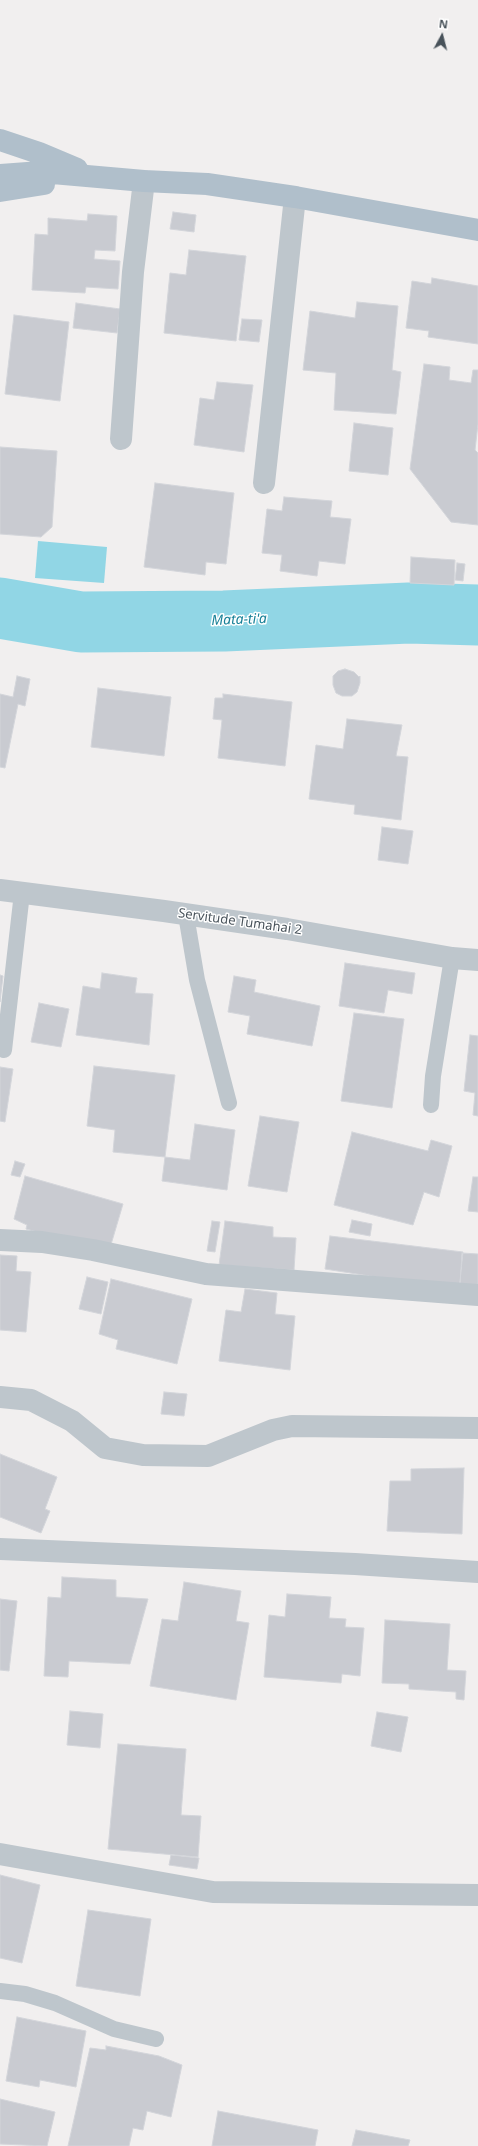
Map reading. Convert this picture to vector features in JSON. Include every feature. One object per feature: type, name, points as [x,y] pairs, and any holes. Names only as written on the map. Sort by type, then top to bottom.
[{"type":"main road","points":[[0,140],[39,153],[94,177]]},
{"type":"main road","points":[[0,175],[41,172],[144,181],[207,184],[295,197],[476,231]]},
{"type":"main road","points":[[0,191],[94,177]]},
{"type":"street","points":[[121,440],[134,272],[144,181]]},
{"type":"street","points":[[264,482],[295,197]]},
{"type":"street","name":"Servitude Tumahai 2","points":[[0,890],[360,940],[452,958],[478,960]]},
{"type":"street","points":[[0,1240],[42,1242],[93,1250],[206,1274],[478,1296]]},
{"type":"street","points":[[0,1397],[29,1399],[72,1421],[105,1448],[143,1455],[208,1456],[273,1430],[292,1426],[478,1428]]},
{"type":"street","points":[[0,1550],[355,1564],[478,1572]]},
{"type":"street","points":[[0,1854],[213,1892],[478,1895]]},
{"type":"lane","points":[[4,1050],[22,893]]},
{"type":"lane","points":[[186,915],[197,980],[229,1103]]},
{"type":"lane","points":[[431,1105],[433,1076],[452,958]]},
{"type":"lane","points":[[0,1991],[31,1996],[55,2004],[114,2029],[156,2039]]},
{"type":"water","points":[[38,541],[107,547],[104,583],[35,578]]},
{"type":"building","points":[[173,212],[196,215],[194,232],[170,229]]},
{"type":"building","points":[[88,214],[117,216],[115,251],[95,250],[94,259],[120,261],[118,289],[86,287],[85,293],[32,290],[35,234],[48,235],[48,218],[87,221]]},
{"type":"building","points":[[189,250],[246,256],[236,341],[164,333],[170,273],[186,275]]},
{"type":"building","points":[[432,278],[478,286],[478,344],[428,337],[429,331],[406,328],[412,281],[431,284]]},
{"type":"building","points":[[357,302],[398,306],[392,370],[401,372],[396,414],[334,410],[336,373],[303,370],[310,311],[355,318]]},
{"type":"building","points":[[76,303],[120,309],[117,333],[73,328]]},
{"type":"building","points":[[14,315],[69,322],[60,401],[5,394]]},
{"type":"building","points":[[242,319],[262,320],[259,342],[239,340]]},
{"type":"building","points":[[424,364],[450,367],[449,380],[471,383],[473,370],[478,370],[478,424],[475,450],[478,453],[478,525],[451,522],[410,469]]},
{"type":"building","points":[[217,382],[253,385],[244,452],[194,445],[200,398],[214,400]]},
{"type":"building","points":[[354,423],[393,428],[388,475],[349,471]]},
{"type":"building","points":[[0,447],[57,451],[52,527],[41,537],[0,534]]},
{"type":"building","points":[[155,483],[234,493],[226,564],[206,562],[205,575],[144,567]]},
{"type":"building","points":[[284,497],[332,501],[330,517],[351,519],[345,564],[319,561],[317,576],[280,571],[282,555],[262,553],[267,509],[282,511]]},
{"type":"building","points":[[411,557],[455,560],[454,585],[410,583]]},
{"type":"building","points":[[457,563],[465,564],[463,581],[455,580]]},
{"type":"building","points":[[345,669],[354,672],[359,677],[360,676],[360,683],[357,692],[352,696],[342,696],[336,693],[333,685],[333,676],[338,671]]},
{"type":"building","points":[[17,676],[30,679],[25,706],[18,704],[5,768],[0,767],[0,694],[13,697]]},
{"type":"building","points":[[98,688],[171,697],[164,756],[91,747]]},
{"type":"building","points":[[223,694],[292,702],[285,766],[218,758],[222,720],[213,719],[215,698],[223,698]]},
{"type":"building","points":[[347,719],[402,725],[396,756],[408,757],[401,820],[354,814],[355,805],[309,799],[316,745],[343,749]]},
{"type":"building","points":[[382,827],[413,831],[408,864],[378,860]]},
{"type":"building","points":[[345,963],[415,973],[412,994],[388,990],[384,1013],[339,1006]]},
{"type":"building","points":[[102,973],[137,978],[135,993],[153,994],[149,1045],[76,1035],[83,986],[100,989]]},
{"type":"building","points":[[0,975],[3,976],[0,1002]]},
{"type":"building","points":[[234,976],[256,980],[254,992],[320,1006],[312,1046],[247,1034],[250,1016],[228,1012]]},
{"type":"building","points":[[39,1003],[69,1009],[61,1047],[31,1042]]},
{"type":"building","points":[[354,1013],[404,1019],[392,1108],[341,1101]]},
{"type":"building","points":[[470,1035],[478,1036],[478,1116],[473,1115],[475,1093],[464,1091]]},
{"type":"building","points":[[94,1066],[175,1075],[165,1157],[113,1152],[115,1130],[87,1126]]},
{"type":"building","points":[[0,1067],[13,1069],[5,1122],[0,1121]]},
{"type":"building","points":[[260,1116],[299,1122],[287,1192],[248,1186]]},
{"type":"building","points":[[195,1124],[235,1130],[227,1190],[162,1181],[165,1157],[190,1160]]},
{"type":"building","points":[[352,1132],[428,1151],[431,1140],[452,1146],[439,1197],[424,1192],[413,1225],[334,1205]]},
{"type":"building","points":[[15,1161],[25,1164],[20,1177],[11,1175]]},
{"type":"building","points":[[25,1176],[123,1204],[110,1248],[68,1240],[26,1229],[27,1225],[14,1219]]},
{"type":"building","points":[[473,1177],[478,1177],[478,1212],[468,1211]]},
{"type":"building","points":[[352,1220],[372,1224],[370,1236],[349,1232]]},
{"type":"building","points":[[212,1221],[220,1222],[215,1252],[207,1251]]},
{"type":"building","points":[[225,1221],[273,1227],[273,1237],[296,1238],[294,1270],[219,1265]]},
{"type":"building","points":[[330,1236],[463,1252],[459,1290],[325,1269]]},
{"type":"building","points":[[462,1253],[478,1254],[478,1286],[460,1285]]},
{"type":"building","points":[[0,1255],[17,1256],[16,1271],[31,1272],[26,1332],[0,1330]]},
{"type":"building","points":[[87,1277],[108,1282],[101,1314],[79,1309]]},
{"type":"building","points":[[111,1279],[192,1299],[177,1364],[116,1349],[118,1340],[99,1334]]},
{"type":"building","points":[[245,1289],[277,1293],[275,1314],[295,1316],[290,1370],[219,1361],[226,1310],[241,1312]]},
{"type":"building","points":[[164,1392],[187,1394],[184,1416],[161,1414]]},
{"type":"building","points":[[0,1454],[57,1477],[45,1509],[50,1511],[41,1533],[0,1517]]},
{"type":"building","points":[[464,1468],[462,1534],[387,1531],[390,1481],[411,1481],[411,1469]]},
{"type":"building","points":[[62,1577],[116,1580],[116,1597],[148,1599],[130,1664],[69,1661],[68,1677],[44,1676],[48,1597],[61,1598]]},
{"type":"building","points":[[184,1582],[241,1591],[236,1621],[249,1623],[236,1700],[150,1686],[162,1619],[178,1621]]},
{"type":"building","points":[[287,1594],[331,1597],[329,1618],[346,1619],[345,1627],[364,1628],[360,1676],[342,1674],[341,1683],[264,1677],[269,1615],[285,1617]]},
{"type":"building","points":[[0,1599],[17,1601],[9,1671],[0,1670]]},
{"type":"building","points":[[385,1620],[450,1624],[447,1670],[466,1671],[464,1700],[456,1699],[456,1692],[409,1689],[409,1684],[382,1683]]},
{"type":"building","points":[[70,1711],[103,1714],[100,1748],[67,1745]]},
{"type":"building","points":[[377,1712],[408,1717],[401,1752],[371,1746]]},
{"type":"building","points":[[118,1744],[186,1749],[181,1815],[201,1816],[198,1857],[108,1849]]},
{"type":"building","points":[[171,1855],[199,1858],[197,1869],[169,1865]]},
{"type":"building","points":[[0,1875],[40,1885],[22,1963],[0,1958]]},
{"type":"building","points":[[88,1910],[151,1919],[140,1996],[76,1986]]},
{"type":"building","points":[[17,2017],[86,2031],[76,2087],[40,2080],[39,2087],[6,2081]]},
{"type":"building","points":[[106,2046],[159,2056],[182,2065],[171,2117],[147,2111],[143,2130],[133,2128],[129,2146],[68,2146],[90,2048],[106,2050]]},
{"type":"building","points":[[0,2099],[55,2112],[47,2146],[0,2144]]},
{"type":"building","points":[[218,2111],[318,2130],[315,2146],[212,2146]]},
{"type":"building","points":[[356,2130],[410,2140],[408,2146],[352,2146]]},
{"type":"waterway","name":"Mata-ti'a","points":[[0,608],[81,622],[224,621],[409,613],[478,615]]}]
